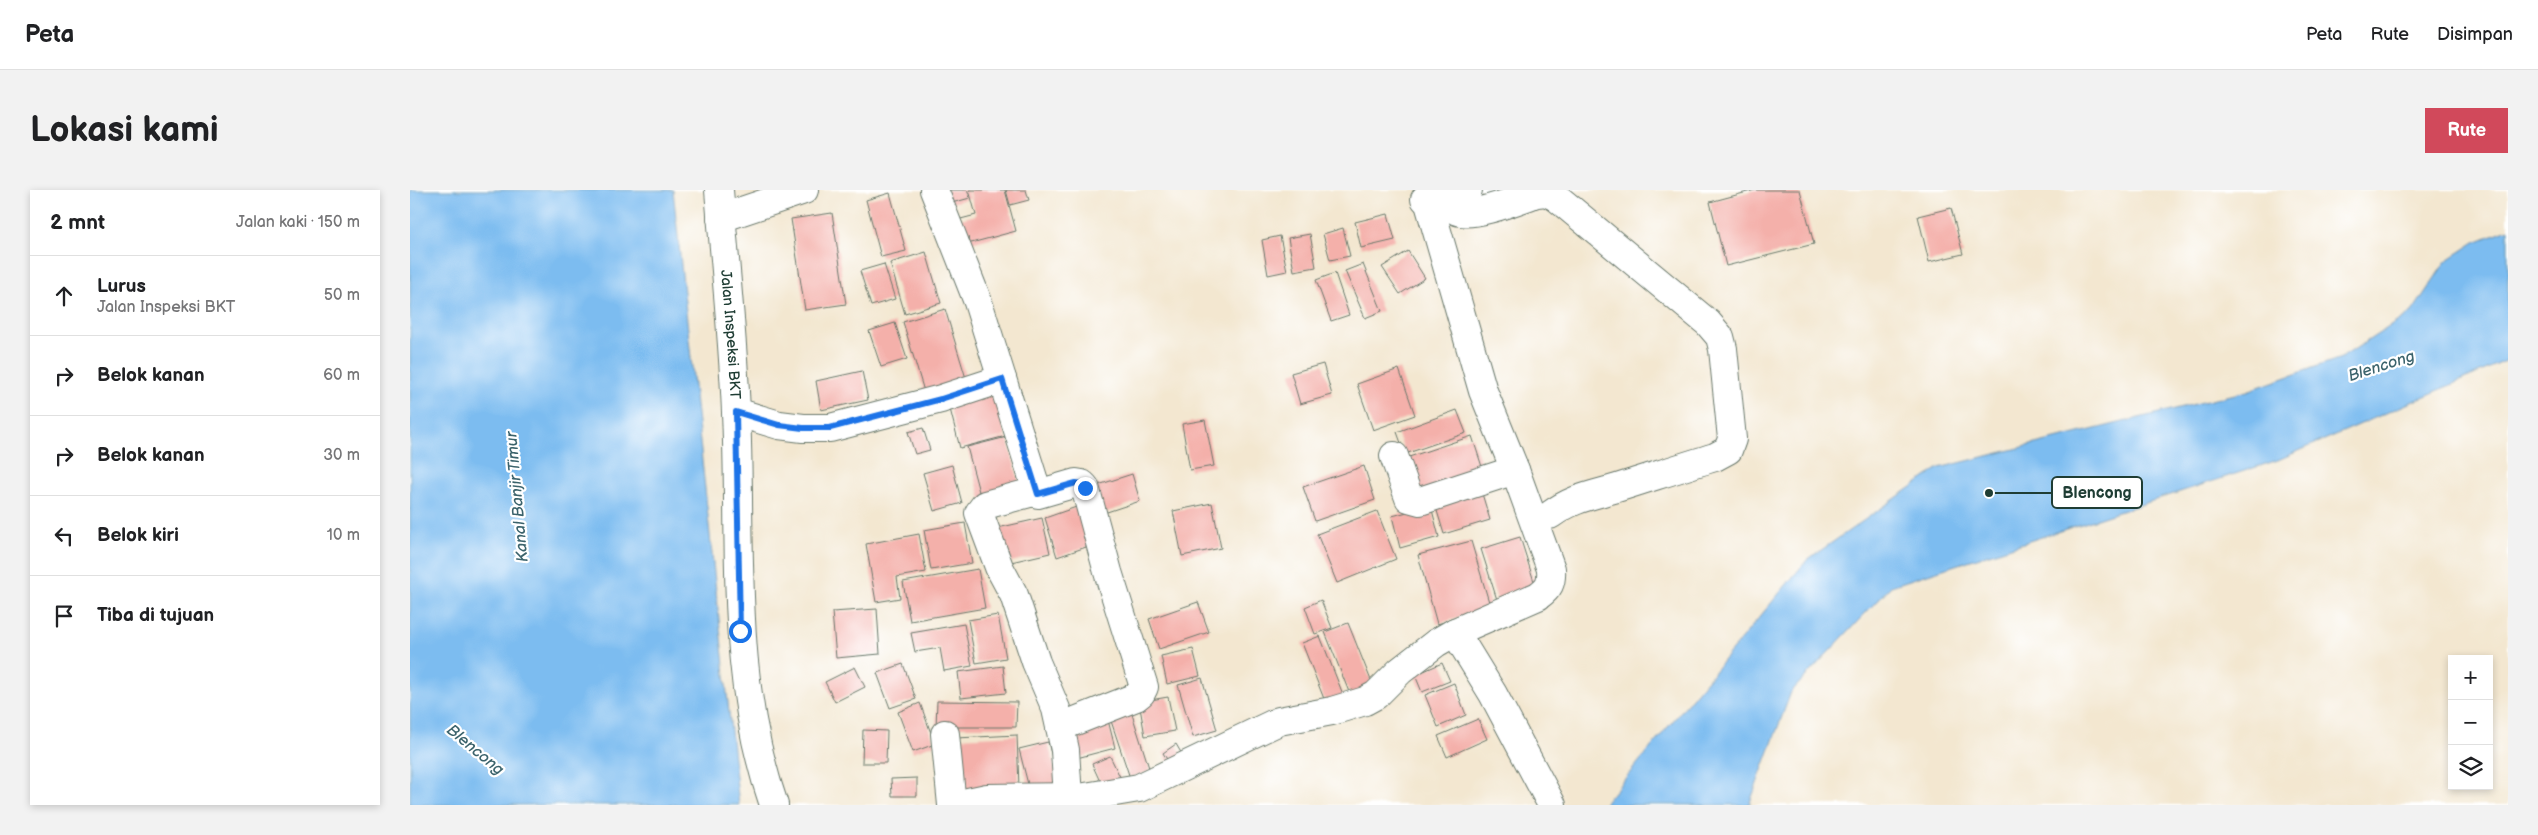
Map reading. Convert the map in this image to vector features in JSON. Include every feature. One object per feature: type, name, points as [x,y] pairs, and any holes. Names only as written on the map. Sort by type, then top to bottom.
[{"type":"street","name":"Jalan Inspeksi BKT","points":[[718,190],[736,412],[740,631],[752,730],[774,805]]},
{"type":"street","points":[[721,218],[804,190]]},
{"type":"street","points":[[934,190],[978,302],[1038,494],[1076,483],[1082,484],[1085,488],[1111,582],[1144,687],[1141,693],[1136,696],[1060,727]]},
{"type":"street","points":[[1438,194],[1448,206],[1458,212],[1473,212],[1537,193],[1546,192],[1556,197],[1708,323],[1720,337],[1732,439],[1728,450],[1715,457],[1678,469],[1613,489],[1582,496],[1565,504],[1550,515]]},
{"type":"street","points":[[945,734],[956,805],[987,798],[1108,795],[1139,788],[1279,721],[1332,711],[1365,701],[1376,695],[1422,652],[1455,632],[1538,596],[1548,588],[1552,580],[1551,569],[1515,470],[1483,390],[1438,194]]},
{"type":"street","points":[[736,412],[779,425],[803,428],[830,428],[941,399],[1002,379]]},
{"type":"street","points":[[1394,456],[1409,498],[1414,501],[1420,501],[1515,470]]},
{"type":"street","points":[[1037,491],[986,505],[979,514],[999,567],[1014,595],[1036,662],[1056,709],[1065,750],[1068,797]]},
{"type":"street","points":[[1455,632],[1493,694],[1552,805]]},
{"type":"water","name":"Kanal Banjir Timur","points":[[410,190],[673,190],[739,805],[410,805]]},
{"type":"water","points":[[2508,229],[2508,360],[2278,460],[1891,586],[1791,692],[1749,805],[1603,805],[1807,560],[1939,468],[2247,391],[2341,358],[2412,312],[2446,261],[2475,242]]},
{"type":"building","points":[[940,190],[967,190],[970,198],[944,205]]},
{"type":"building","points":[[969,190],[1005,190],[1016,231],[960,246],[953,221],[976,215]]},
{"type":"building","points":[[1006,190],[1026,190],[1029,200],[1010,205]]},
{"type":"building","points":[[1755,190],[1800,190],[1814,244],[1726,266],[1710,202]]},
{"type":"building","points":[[890,193],[906,251],[881,257],[866,200]]},
{"type":"building","points":[[1951,208],[1963,254],[1929,262],[1918,216]]},
{"type":"building","points":[[832,213],[846,304],[805,310],[791,219]]},
{"type":"building","points":[[1388,214],[1395,240],[1361,248],[1355,222]]},
{"type":"building","points":[[1343,228],[1350,256],[1330,260],[1323,234]]},
{"type":"building","points":[[1310,234],[1316,267],[1294,271],[1288,238]]},
{"type":"building","points":[[1280,236],[1287,271],[1268,275],[1262,240]]},
{"type":"building","points":[[1408,251],[1425,278],[1400,294],[1382,267]]},
{"type":"building","points":[[926,252],[941,303],[905,314],[890,263]]},
{"type":"building","points":[[884,264],[895,299],[871,306],[860,271]]},
{"type":"building","points":[[1363,264],[1382,311],[1365,318],[1345,271]]},
{"type":"building","points":[[1335,273],[1349,315],[1331,321],[1316,280]]},
{"type":"building","points":[[945,309],[968,385],[926,398],[903,322]]},
{"type":"building","points":[[895,323],[907,359],[881,367],[869,331]]},
{"type":"building","points":[[1323,364],[1332,395],[1300,404],[1291,373]]},
{"type":"building","points":[[1399,369],[1415,415],[1373,430],[1357,384]]},
{"type":"building","points":[[862,371],[868,400],[821,410],[816,381]]},
{"type":"building","points":[[995,394],[1006,436],[960,448],[949,405]]},
{"type":"building","points":[[1457,410],[1466,433],[1405,454],[1397,432]]},
{"type":"building","points":[[1205,420],[1214,466],[1190,470],[1182,424]]},
{"type":"building","points":[[923,428],[930,450],[915,454],[908,432]]},
{"type":"building","points":[[1472,436],[1485,476],[1419,497],[1406,458]]},
{"type":"building","points":[[1007,437],[1022,493],[982,503],[967,447]]},
{"type":"building","points":[[952,465],[962,503],[934,511],[923,473]]},
{"type":"building","points":[[1364,466],[1375,500],[1315,521],[1303,487]]},
{"type":"building","points":[[1132,474],[1140,501],[1098,515],[1089,488]]},
{"type":"building","points":[[1480,487],[1490,520],[1444,534],[1434,501]]},
{"type":"building","points":[[1212,503],[1221,548],[1182,556],[1173,511]]},
{"type":"building","points":[[1082,505],[1095,544],[1057,557],[1045,518]]},
{"type":"building","points":[[1431,506],[1439,537],[1400,548],[1392,516]]},
{"type":"building","points":[[1377,511],[1396,559],[1337,583],[1317,534]]},
{"type":"building","points":[[1042,518],[1050,553],[1011,562],[1008,549],[998,551],[993,529]]},
{"type":"building","points":[[965,523],[972,563],[931,570],[924,530]]},
{"type":"building","points":[[919,534],[926,572],[897,577],[900,598],[876,602],[866,544]]},
{"type":"building","points":[[1520,537],[1537,591],[1498,603],[1481,549]]},
{"type":"building","points":[[1471,541],[1491,609],[1437,624],[1418,555]]},
{"type":"building","points":[[978,569],[985,608],[910,621],[903,582]]},
{"type":"building","points":[[1321,600],[1332,628],[1315,634],[1305,607]]},
{"type":"building","points":[[1198,602],[1209,632],[1159,649],[1149,619]]},
{"type":"building","points":[[877,609],[880,654],[836,658],[832,612]]},
{"type":"building","points":[[998,615],[1006,658],[976,663],[968,620]]},
{"type":"building","points":[[1348,623],[1376,693],[1353,702],[1325,632]]},
{"type":"building","points":[[964,624],[972,666],[944,671],[940,648],[915,652],[911,633]]},
{"type":"building","points":[[1320,636],[1346,702],[1328,709],[1302,643]]},
{"type":"building","points":[[1193,649],[1200,676],[1167,684],[1161,656]]},
{"type":"building","points":[[1442,663],[1450,681],[1422,692],[1415,675]]},
{"type":"building","points":[[903,664],[916,699],[890,708],[877,673]]},
{"type":"building","points":[[1003,666],[1006,693],[961,698],[958,672]]},
{"type":"building","points":[[855,667],[865,687],[835,702],[825,682]]},
{"type":"building","points":[[1202,678],[1217,730],[1193,737],[1178,685]]},
{"type":"building","points":[[1454,683],[1466,715],[1438,727],[1425,695]]},
{"type":"building","points":[[1168,697],[1175,731],[1145,736],[1139,702]]},
{"type":"building","points":[[937,701],[1017,702],[1016,727],[936,727]]},
{"type":"building","points":[[920,703],[935,744],[913,752],[898,712]]},
{"type":"building","points":[[1131,711],[1150,771],[1130,778],[1110,718]]},
{"type":"building","points":[[1478,719],[1487,739],[1447,757],[1438,736]]},
{"type":"building","points":[[1108,720],[1115,748],[1073,759],[1065,732]]},
{"type":"building","points":[[863,730],[887,731],[886,763],[862,763]]},
{"type":"building","points":[[1017,735],[1019,788],[959,791],[956,738]]},
{"type":"building","points":[[1048,742],[1060,789],[1031,796],[1019,749]]},
{"type":"building","points":[[1176,744],[1183,756],[1170,764],[1163,753]]},
{"type":"building","points":[[1110,756],[1121,779],[1103,788],[1092,764]]},
{"type":"building","points":[[917,778],[917,796],[892,796],[891,779]]},
{"type":"place","name":"Blencong","points":[[1989,493]]},
{"type":"route","points":[[740,631],[736,412],[779,425],[803,428],[830,428],[941,399],[1002,379],[1038,494],[1076,483],[1082,484],[1085,488]]}]
